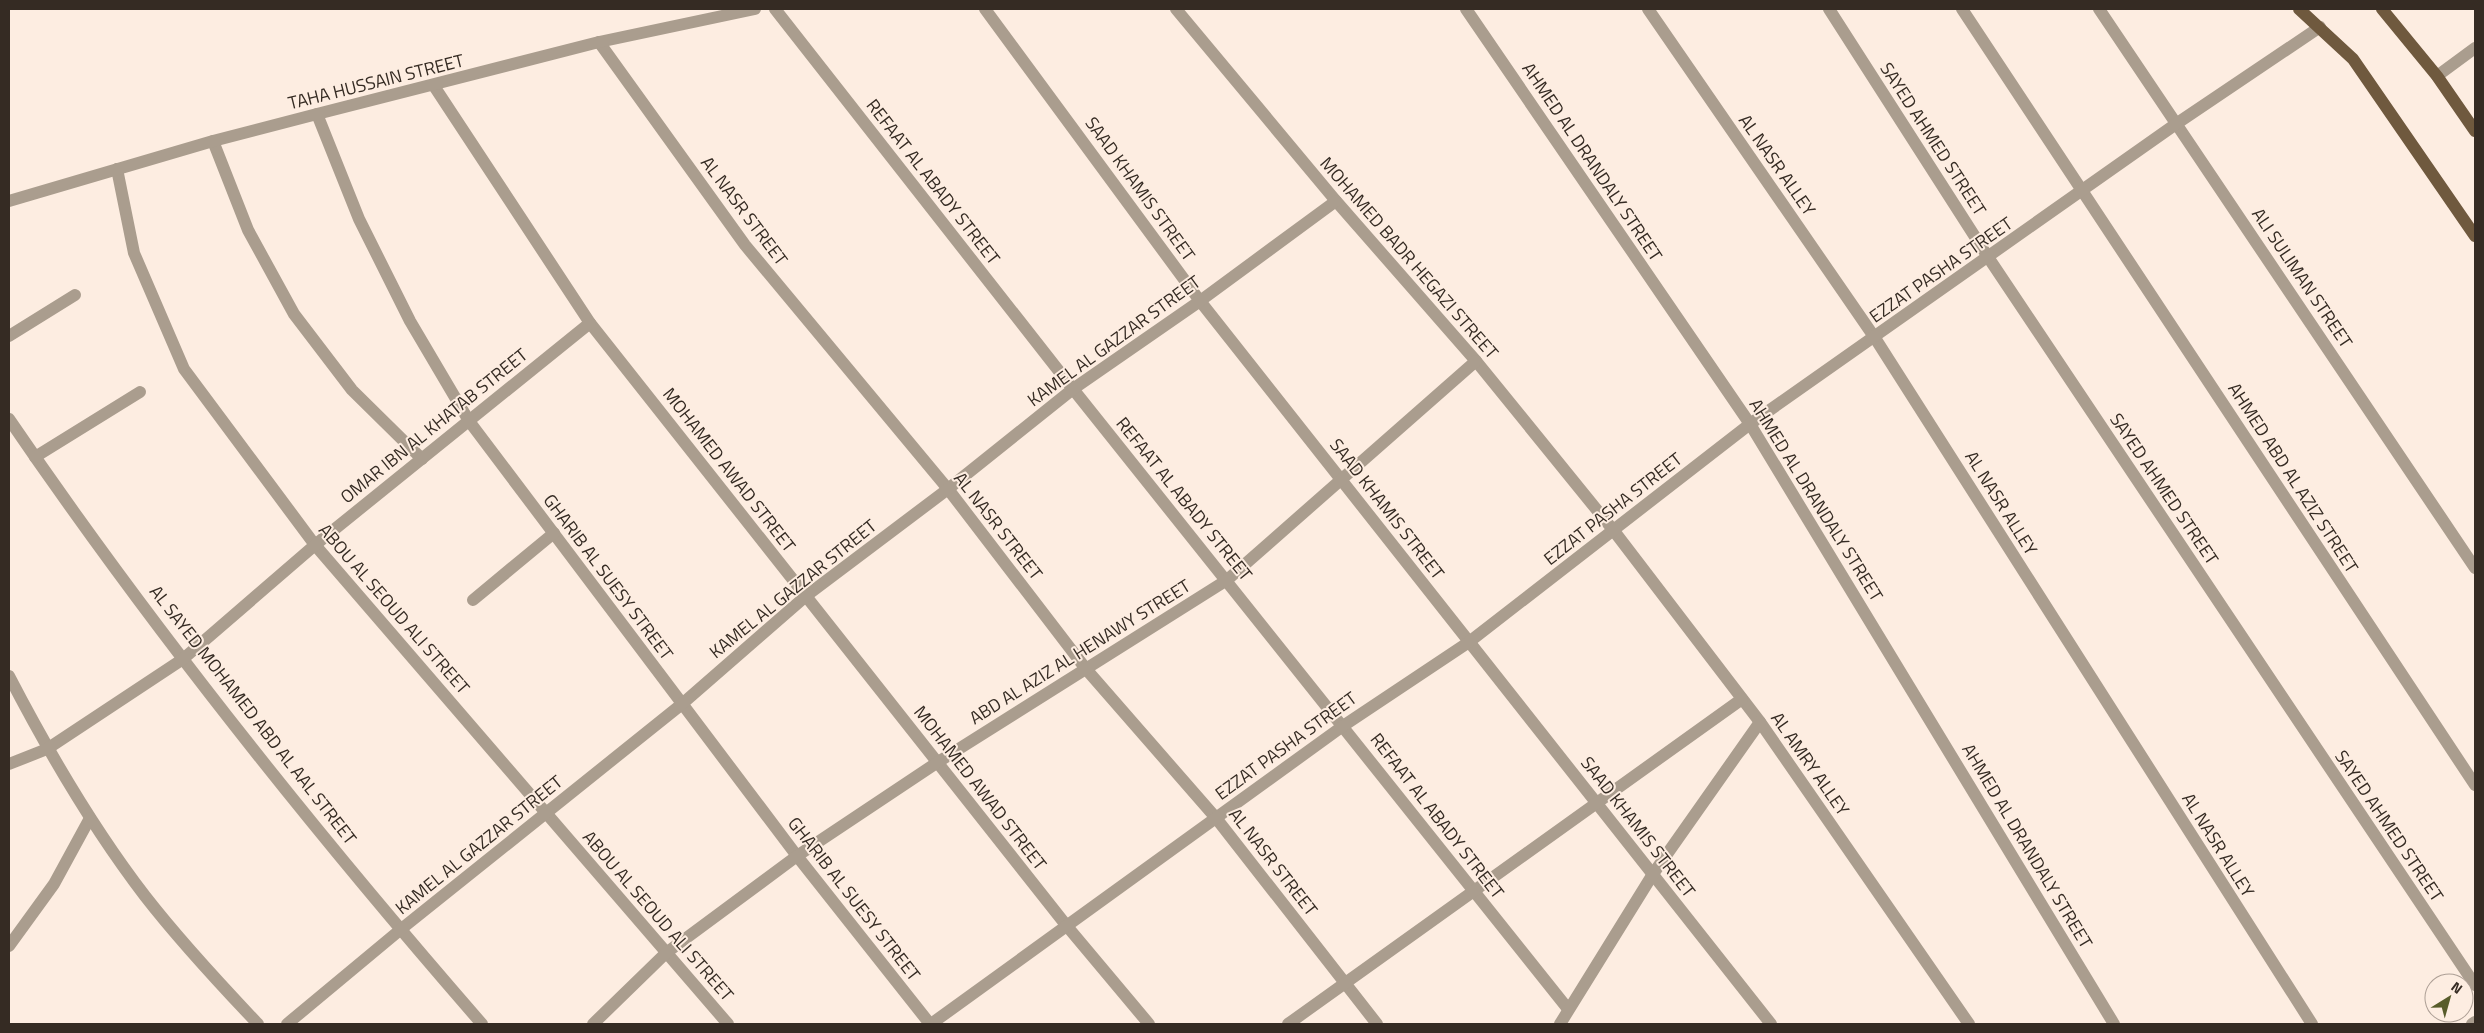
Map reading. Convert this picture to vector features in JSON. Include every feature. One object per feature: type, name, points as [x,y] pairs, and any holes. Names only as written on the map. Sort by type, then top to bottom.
[{"type":"main road","points":[[2298,9],[2353,59],[2475,236]]},
{"type":"main road","points":[[2382,9],[2437,76],[2475,131]]},
{"type":"street","name":"TAHA HUSSAIN STREET","points":[[9,201],[214,141],[317,114],[434,86],[599,42],[755,9]]},
{"type":"street","name":"REFAAT AL ABADY STREET","points":[[775,9],[1073,389],[1228,580],[1568,1010]]},
{"type":"street","name":"SAAD KHAMIS STREET","points":[[985,9],[1200,301],[1770,1024]]},
{"type":"street","name":"MOHAMED BADR HEGAZI STREET","points":[[1176,9],[1336,201],[1476,362],[1614,531]]},
{"type":"street","name":"AHMED AL DRANDALY STREET","points":[[1466,9],[1750,424],[2114,1024]]},
{"type":"street","name":"AL NASR ALLEY","points":[[1648,9],[1875,338],[2312,1024]]},
{"type":"street","name":"SAYED AHMED STREET","points":[[1829,9],[1988,257],[2475,985]]},
{"type":"street","name":"AHMED ABD AL AZIZ STREET","points":[[1962,9],[2475,785]]},
{"type":"street","name":"ALI SULIMAN STREET","points":[[2098,9],[2475,568]]},
{"type":"street","name":"EZZAT PASHA STREET","points":[[930,1024],[1342,726],[1469,642],[1750,424],[1875,338],[2176,124],[2320,27]]},
{"type":"street","name":"AL NASR STREET","points":[[599,42],[745,245],[948,489],[1086,669],[1216,818],[1377,1024]]},
{"type":"street","points":[[2437,76],[2475,48]]},
{"type":"street","name":"MOHAMED AWAD STREET","points":[[434,86],[590,323],[1066,925],[1148,1024]]},
{"type":"street","name":"GHARIB AL SUESY STREET","points":[[317,114],[359,219],[410,321],[470,421],[682,704],[930,1024]]},
{"type":"street","points":[[214,141],[248,230],[294,314],[352,390],[422,459]]},
{"type":"street","name":"ABOU AL SEOUD ALI STREET","points":[[117,169],[134,253],[184,369],[315,545],[728,1024]]},
{"type":"street","name":"KAMEL AL GAZZAR STREET","points":[[287,1024],[400,930],[682,704],[806,596],[948,489],[1073,389],[1200,301],[1336,201]]},
{"type":"street","points":[[9,336],[75,295]]},
{"type":"street","name":"OMAR IBN AL KHATAB STREET","points":[[9,764],[47,750],[183,659],[315,545],[590,323]]},
{"type":"street","name":"ABD AL AZIZ AL HENAWY STREET","points":[[593,1024],[666,953],[798,856],[938,762],[1228,580],[1476,362]]},
{"type":"street","points":[[35,457],[140,392]]},
{"type":"street","name":"AL SAYED MOHAMED ABD AL AAL STREET","points":[[9,419],[183,659],[400,930],[482,1024]]},
{"type":"street","name":"AL AMRY ALLEY","points":[[1614,531],[1760,722],[1969,1024]]},
{"type":"street","points":[[473,600],[554,533]]},
{"type":"street","points":[[9,676],[47,750],[90,818],[145,896],[205,969],[258,1024]]},
{"type":"street","points":[[1288,1024],[1347,984],[1473,890],[1742,699]]},
{"type":"street","points":[[1560,1024],[1653,874],[1760,722]]},
{"type":"street","points":[[9,946],[54,884],[90,818]]}]
